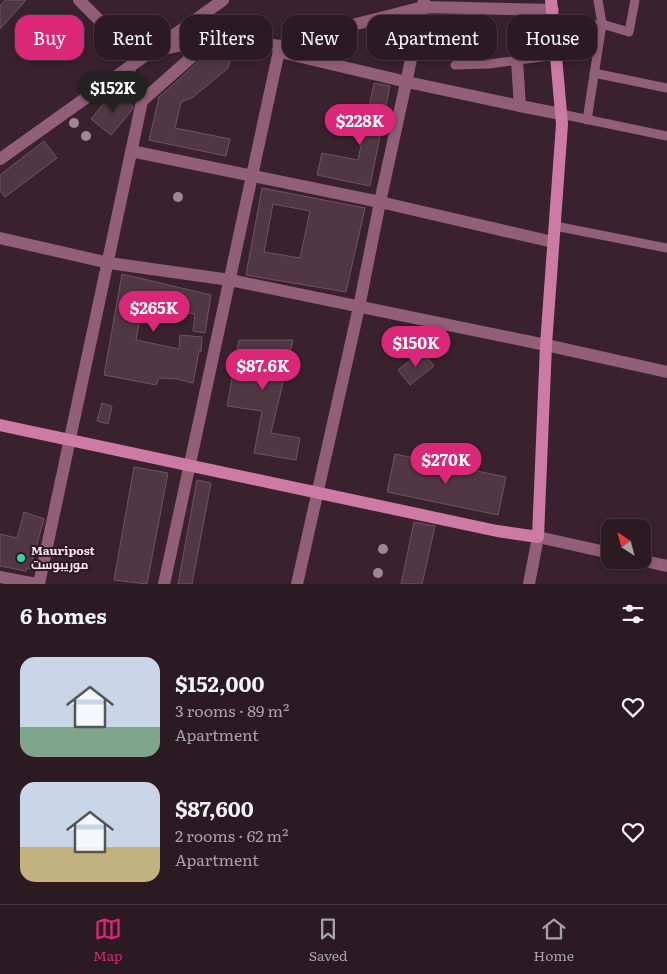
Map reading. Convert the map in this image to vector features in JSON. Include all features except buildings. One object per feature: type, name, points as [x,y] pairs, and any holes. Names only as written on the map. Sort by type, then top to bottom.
[{"type":"street","points":[[79,0],[94,15]]},
{"type":"street","points":[[170,38],[222,0]]},
{"type":"street","points":[[297,584],[424,4]]},
{"type":"street","points":[[280,49],[424,4],[552,5]]},
{"type":"street","points":[[272,47],[406,82],[561,114]]},
{"type":"street","points":[[164,584],[280,49]]},
{"type":"street","points":[[0,159],[139,60]]},
{"type":"street","points":[[142,101],[188,60]]},
{"type":"street","points":[[529,584],[538,536],[546,345],[562,124],[556,60]]},
{"type":"street","points":[[517,61],[520,106]]},
{"type":"street","points":[[0,576],[38,584],[142,101],[128,68]]},
{"type":"street","points":[[131,151],[380,202],[553,242]]},
{"type":"street","points":[[0,238],[108,263],[230,280],[667,372]]},
{"type":"street","points":[[0,425],[497,531],[538,536],[601,551]]},
{"type":"street","points":[[651,562],[667,566]]},
{"type":"lane","points":[[587,120],[602,24],[598,0]]},
{"type":"lane","points":[[597,25],[602,24],[629,32],[635,0]]},
{"type":"lane","points":[[455,65],[524,60]]},
{"type":"lane","points":[[594,74],[667,88]]},
{"type":"lane","points":[[561,114],[667,136]]},
{"type":"lane","points":[[555,226],[667,248]]},
{"type":"place","name":"Mauripost موريبوست","points":[[21,558]]}]
